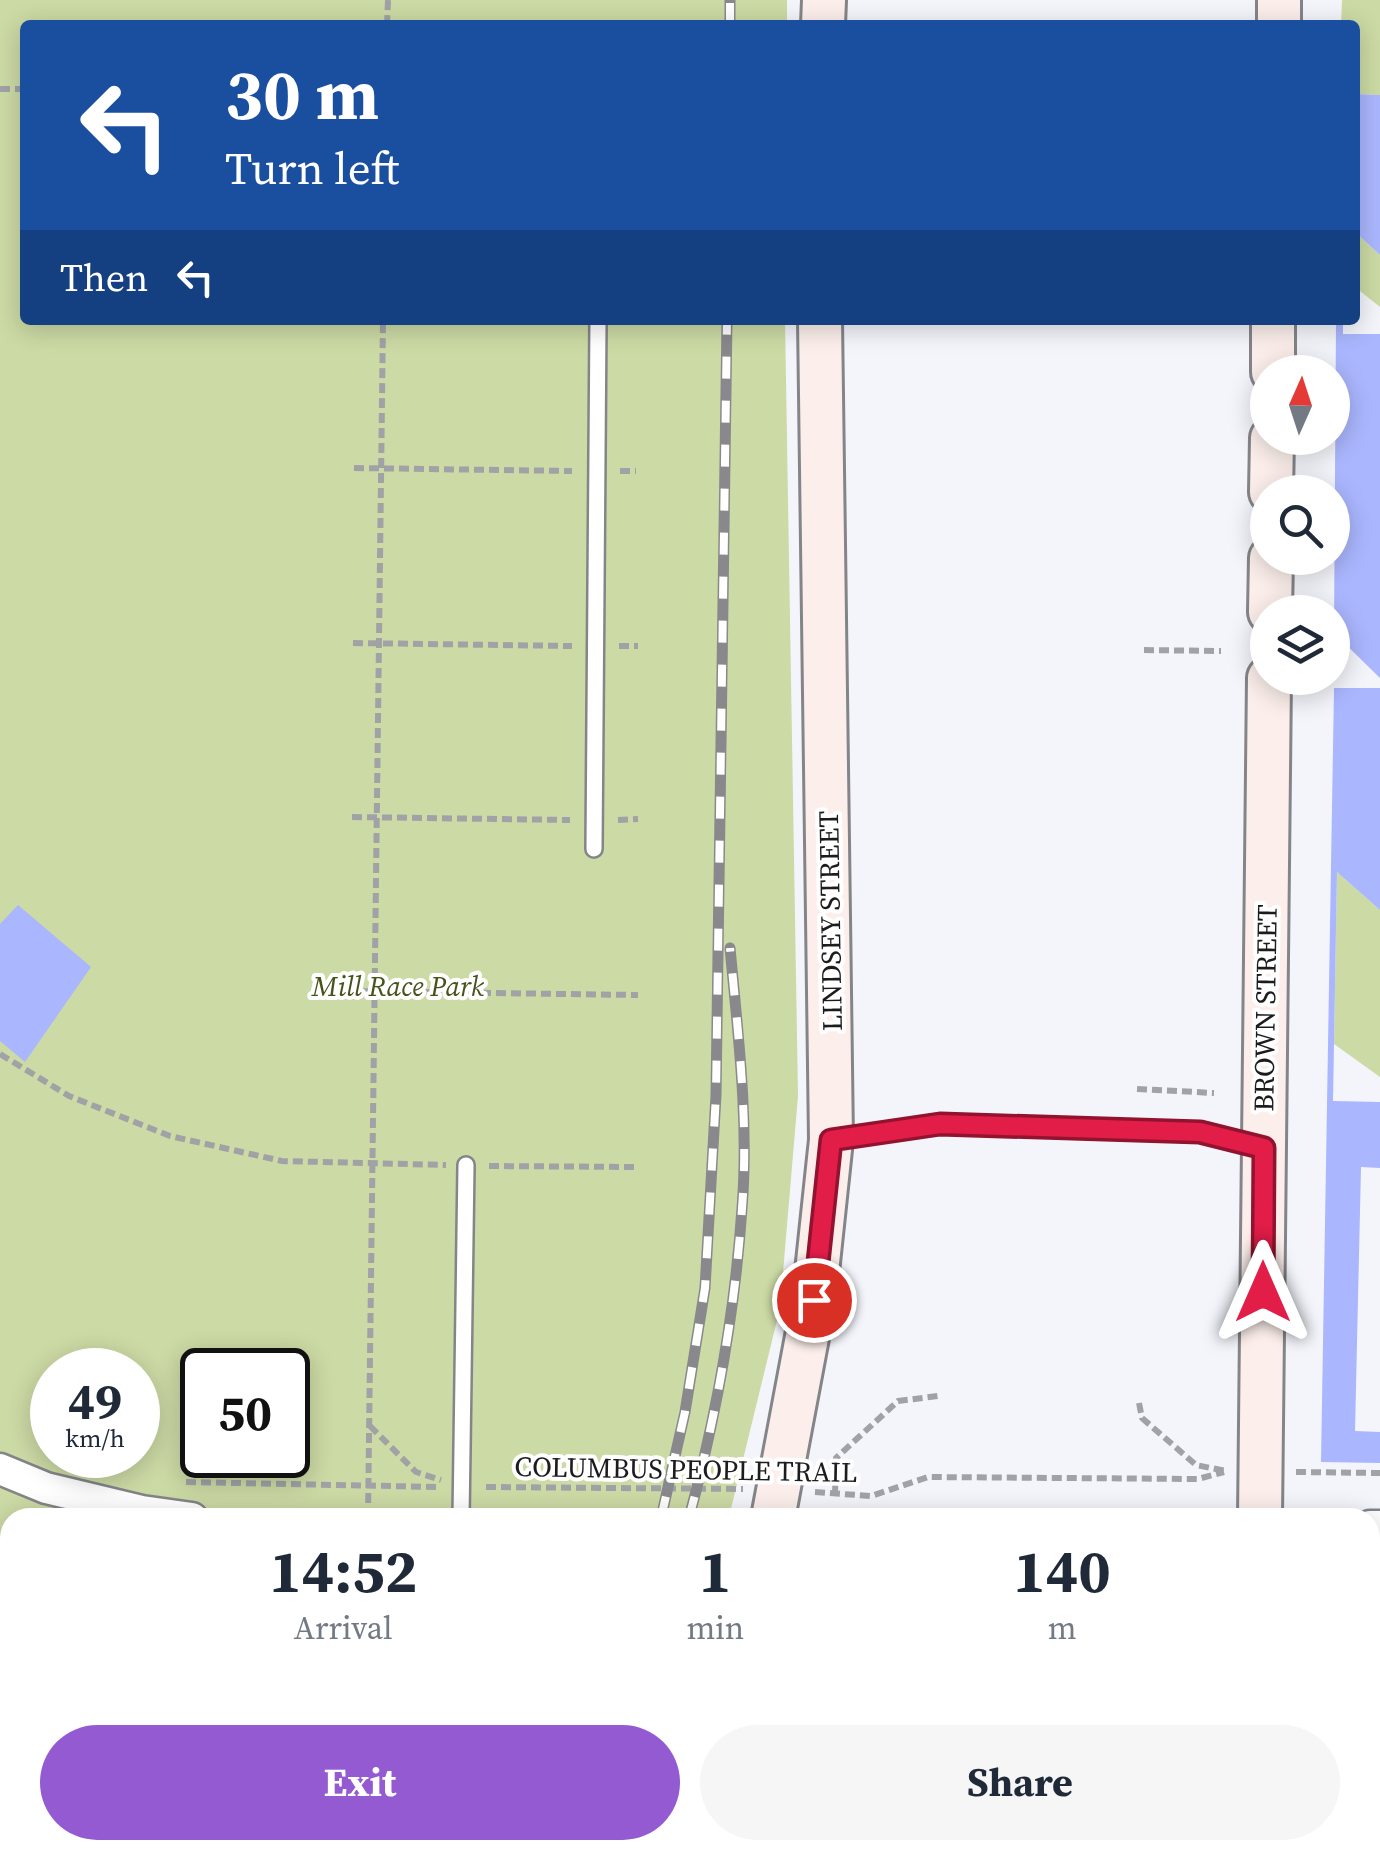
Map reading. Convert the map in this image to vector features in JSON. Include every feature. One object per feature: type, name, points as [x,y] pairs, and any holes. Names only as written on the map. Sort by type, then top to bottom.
[{"type":"main road","name":"LINDSEY STREET","points":[[776,1504],[814,1300],[831,1140],[820,325]]},
{"type":"main road","points":[[1273,355],[1274,325]]},
{"type":"main road","name":"BROWN STREET","points":[[1257,1508],[1244,1471],[1264,1148],[1269,695]]},
{"type":"street","points":[[0,1469],[46,1488],[129,1508]]},
{"type":"lane","points":[[594,849],[598,325]]},
{"type":"lane","points":[[831,1140],[940,1124],[1200,1132],[1264,1148]]},
{"type":"lane","points":[[461,1508],[466,1165]]},
{"type":"path","points":[[368,1508],[383,325]]},
{"type":"path","points":[[354,468],[636,471]]},
{"type":"path","points":[[353,643],[638,646]]},
{"type":"path","points":[[1144,650],[1221,651]]},
{"type":"path","points":[[352,817],[638,820]]},
{"type":"path","points":[[346,992],[638,995]]},
{"type":"path","points":[[0,1054],[69,1096],[170,1136],[282,1161],[636,1167]]},
{"type":"path","points":[[1137,1089],[1214,1092]]},
{"type":"path","points":[[835,1494],[836,1458],[898,1401],[938,1396]]},
{"type":"path","points":[[1139,1403],[1142,1418],[1196,1465],[1244,1471]]},
{"type":"path","points":[[370,1426],[416,1472],[462,1487]]},
{"type":"path","name":"COLUMBUS PEOPLE TRAIL","points":[[175,1482],[462,1487],[776,1504],[835,1494],[871,1496],[928,1477],[1198,1480],[1244,1471],[1380,1473]]},
{"type":"green space","name":"Mill Race Park","points":[[0,0],[787,0],[787,20],[20,20],[20,325],[785,325],[798,1096],[780,1308],[731,1508],[0,1508]]},
{"type":"green space","points":[[1342,0],[1380,0],[1380,95],[1360,94],[1360,20],[1341,20]]},
{"type":"green space","points":[[1360,237],[1380,255],[1380,307],[1360,291]]},
{"type":"green space","points":[[1337,872],[1380,910],[1380,1077],[1334,1044]]},
{"type":"building","points":[[1360,94],[1380,95],[1380,255],[1360,237]]},
{"type":"building","points":[[1336,325],[1343,325],[1343,334],[1380,334],[1380,678],[1350,649],[1350,595],[1334,595],[1334,575],[1350,575],[1350,475],[1335,475],[1335,455],[1350,455],[1350,355],[1336,355]]},
{"type":"building","points":[[1350,688],[1380,688],[1380,910],[1337,872],[1333,1101],[1380,1102],[1380,1168],[1361,1167],[1355,1431],[1380,1432],[1380,1463],[1321,1462],[1334,695],[1350,695]]},
{"type":"building","points":[[18,905],[91,967],[25,1062],[0,1041],[0,924]]},
{"type":"railway","points":[[730,0],[730,20]]},
{"type":"railway","points":[[663,1508],[685,1412],[705,1288],[716,1095],[727,325]]},
{"type":"railway","points":[[692,1508],[723,1364],[742,1208],[743,1111],[730,948]]},
{"type":"route","points":[[814,1300],[831,1140],[940,1124],[1200,1132],[1264,1148],[1263,1292]]}]
